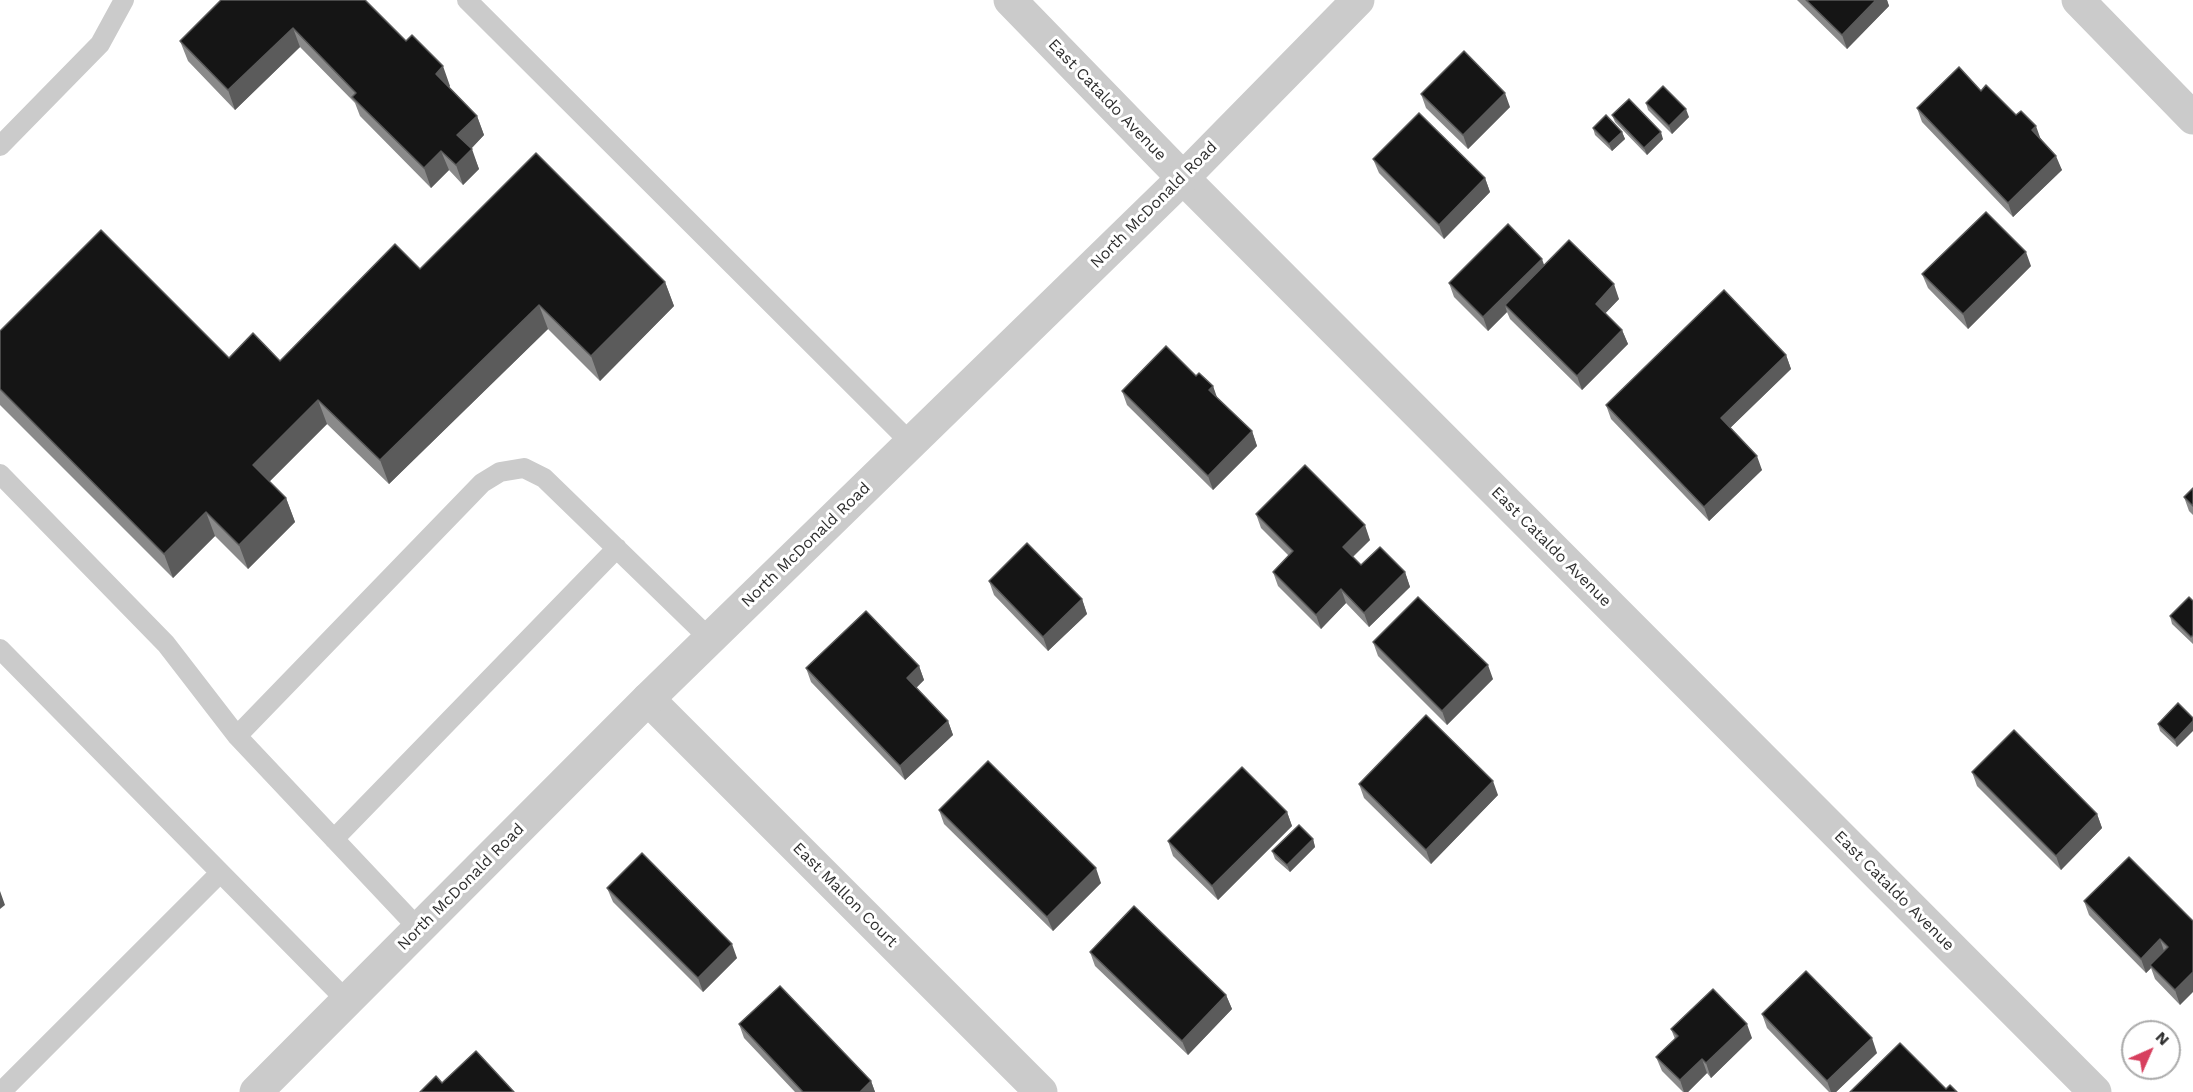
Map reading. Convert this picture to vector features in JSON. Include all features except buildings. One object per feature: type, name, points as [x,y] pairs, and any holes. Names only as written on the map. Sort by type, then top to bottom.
[{"type":"street","name":"East Cataldo Avenue","points":[[1010,0],[1183,178],[2095,1092]]},
{"type":"street","name":"North McDonald Road","points":[[256,1092],[648,699],[1183,178],[1358,0]]},
{"type":"street","points":[[2078,0],[2193,118]]},
{"type":"street","name":"East Mallon Court","points":[[648,699],[1041,1092]]},
{"type":"lane","points":[[0,146],[100,44],[124,0]]},
{"type":"lane","points":[[467,0],[911,443]]},
{"type":"lane","points":[[237,736],[482,483],[500,472],[524,468],[544,478],[710,639]]},
{"type":"lane","points":[[0,474],[166,644],[237,736],[419,929]]},
{"type":"lane","points":[[334,839],[617,548]]},
{"type":"lane","points":[[0,649],[347,1001]]},
{"type":"lane","points":[[1,1092],[220,873]]}]
